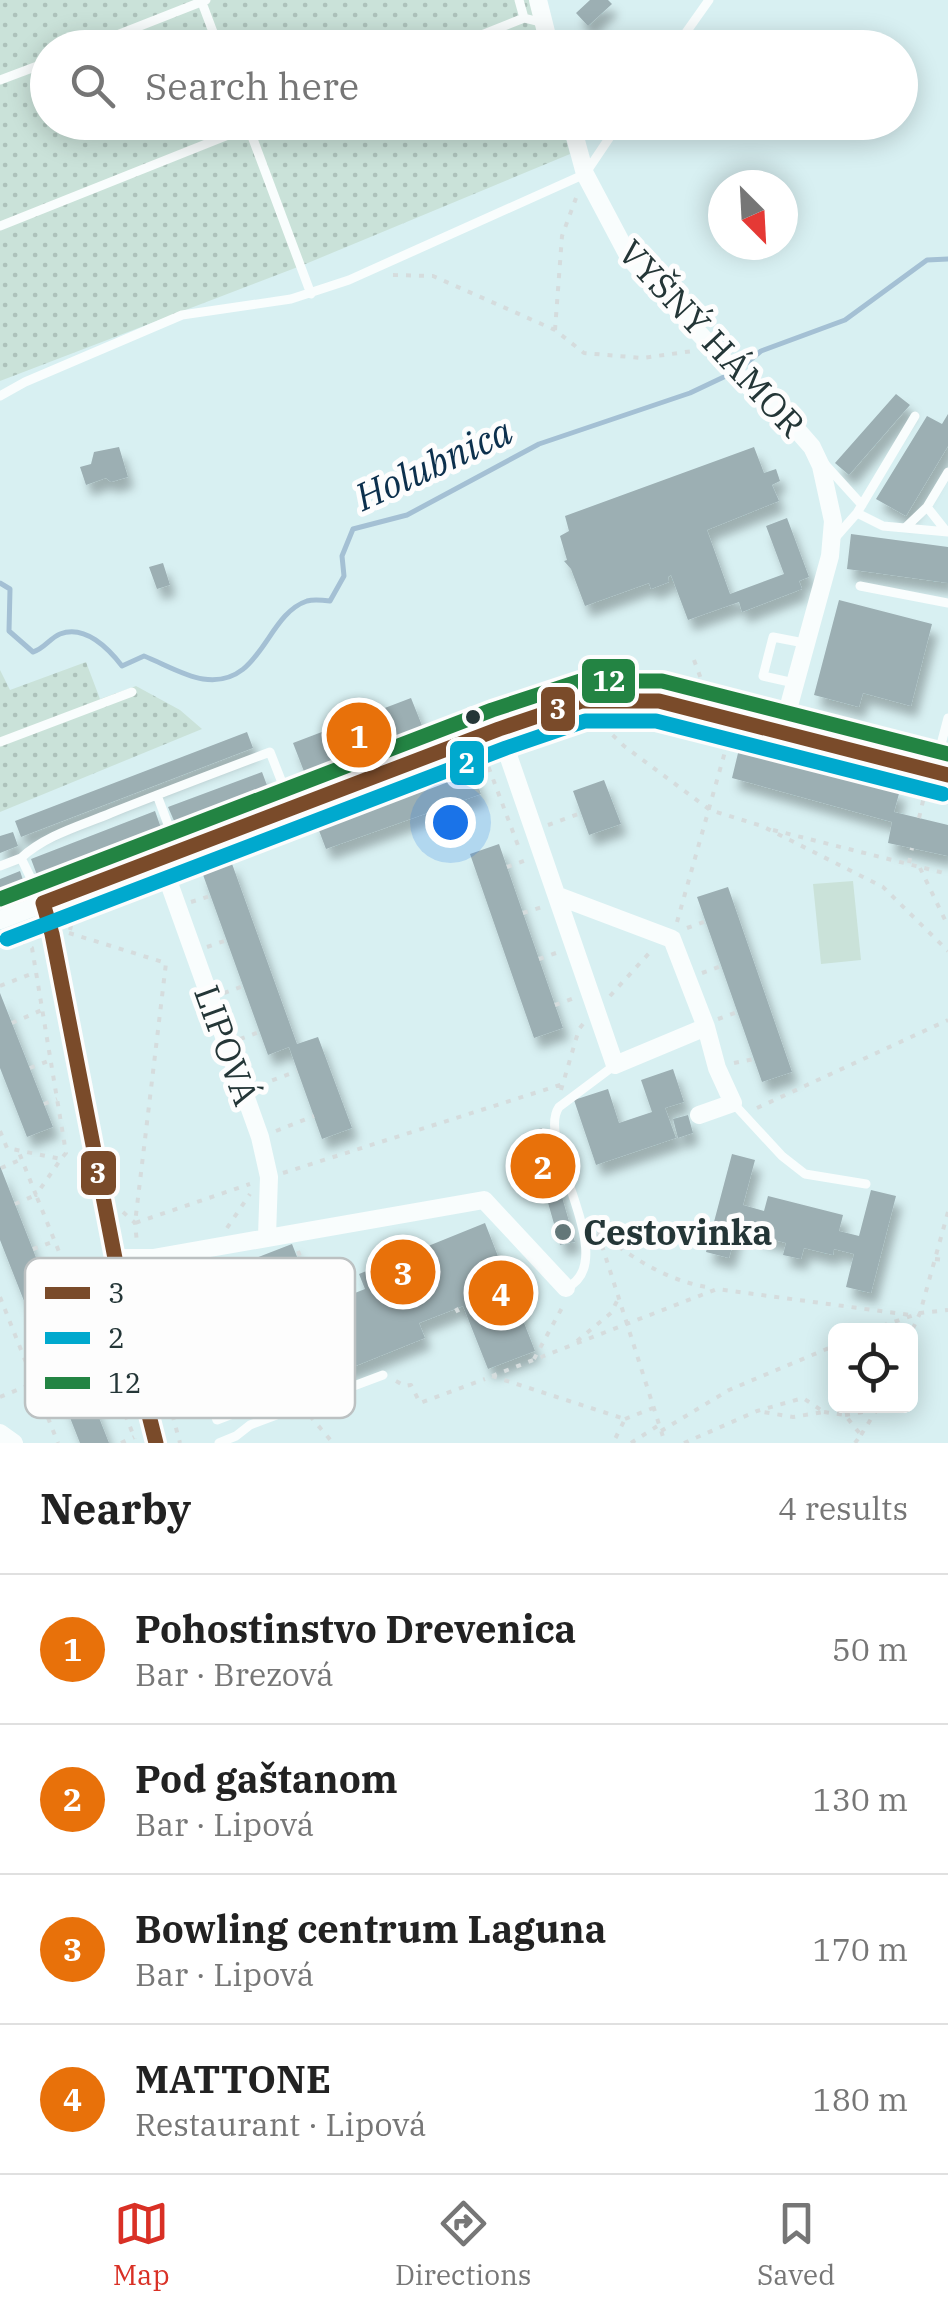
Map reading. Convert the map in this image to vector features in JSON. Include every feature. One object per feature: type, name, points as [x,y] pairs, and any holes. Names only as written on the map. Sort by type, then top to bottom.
[{"type":"street","points":[[538,0],[546,30]]},
{"type":"street","name":"VYŠNÝ HÁMOR","points":[[576,140],[585,174],[630,259],[746,384],[798,431],[821,466],[833,522],[831,542],[822,594],[804,643],[782,730]]},
{"type":"street","points":[[0,920],[499,728],[561,706],[606,698],[659,700],[782,730],[937,775]]},
{"type":"street","points":[[499,728],[615,1064],[706,1027]]},
{"type":"street","name":"LIPOVÁ","points":[[169,855],[260,1137],[269,1177],[267,1236]]},
{"type":"street","points":[[558,896],[672,939],[706,1027],[717,1068],[739,1108],[699,1116]]},
{"type":"street","points":[[42,904],[52,934],[116,1258],[154,1258],[216,1244],[484,1200],[570,1286]]},
{"type":"street","points":[[150,1418],[156,1443]]},
{"type":"street","points":[[0,1432],[14,1443]]},
{"type":"lane","points":[[519,0],[524,18]]},
{"type":"lane","points":[[688,30],[709,0]]},
{"type":"lane","points":[[129,30],[202,1],[212,30]]},
{"type":"lane","points":[[494,30],[524,18],[544,22]]},
{"type":"lane","points":[[0,80],[30,69]]},
{"type":"lane","points":[[0,226],[211,140]]},
{"type":"lane","points":[[254,140],[311,294]]},
{"type":"lane","points":[[0,396],[182,315],[311,294],[585,174],[608,140]]},
{"type":"lane","points":[[831,542],[859,509],[915,416]]},
{"type":"lane","points":[[815,453],[859,509],[883,526],[948,532]]},
{"type":"lane","points":[[905,528],[927,507],[948,472]]},
{"type":"lane","points":[[927,507],[948,532]]},
{"type":"lane","points":[[860,586],[948,602]]},
{"type":"lane","points":[[794,684],[763,676],[773,637],[804,643]]},
{"type":"lane","points":[[0,742],[132,692]]},
{"type":"lane","points":[[937,775],[948,718]]},
{"type":"lane","points":[[0,866],[21,858],[42,841],[270,752],[292,808]]},
{"type":"lane","points":[[157,795],[169,855]]},
{"type":"lane","points":[[21,858],[42,904]]},
{"type":"lane","points":[[570,1286],[580,1273],[585,1235],[552,1124],[558,1107],[615,1064]]},
{"type":"lane","points":[[739,1108],[782,1156],[805,1174],[866,1184]]},
{"type":"lane","points":[[190,1249],[193,1258]]},
{"type":"lane","points":[[355,1384],[383,1374]]},
{"type":"lane","points":[[219,1443],[267,1418]]},
{"type":"path","points":[[555,330],[562,236],[585,174]]},
{"type":"path","points":[[384,275],[432,276],[555,330],[584,353],[642,358],[719,355]]},
{"type":"path","points":[[694,660],[709,700],[705,712]]},
{"type":"path","points":[[592,714],[624,746],[710,810],[948,874]]},
{"type":"path","points":[[558,1107],[579,1028],[676,926],[731,731]]},
{"type":"path","points":[[473,751],[487,756],[504,804]]},
{"type":"path","points":[[919,818],[937,775]]},
{"type":"path","points":[[534,829],[581,813]]},
{"type":"path","points":[[762,826],[883,888],[948,951]]},
{"type":"path","points":[[909,865],[912,848]]},
{"type":"path","points":[[920,868],[948,926]]},
{"type":"path","points":[[0,934],[11,933],[32,948],[66,1153],[36,1195],[15,1204]]},
{"type":"path","points":[[0,986],[36,972]]},
{"type":"path","points":[[12,1023],[42,1010]]},
{"type":"path","points":[[739,1108],[948,1020]]},
{"type":"path","points":[[30,1068],[51,1060]]},
{"type":"path","points":[[244,1092],[297,1071]]},
{"type":"path","points":[[44,1104],[57,1098]]},
{"type":"path","points":[[260,1137],[314,1116]]},
{"type":"path","points":[[0,1131],[7,1148],[61,1159]]},
{"type":"path","points":[[18,1150],[62,1258]]},
{"type":"path","points":[[1,1168],[22,1160]]},
{"type":"path","points":[[216,1244],[258,1182]]},
{"type":"path","points":[[915,1323],[948,1212]]},
{"type":"path","points":[[665,1443],[597,1231],[655,1270],[692,1286],[910,1314]]},
{"type":"path","points":[[33,1249],[55,1241]]},
{"type":"path","points":[[935,1258],[948,1260]]},
{"type":"path","points":[[534,1360],[570,1286]]},
{"type":"path","points":[[653,1408],[624,1419],[492,1376],[718,1288]]},
{"type":"path","points":[[0,1297],[25,1360]]},
{"type":"path","points":[[571,1345],[611,1313],[618,1298]]},
{"type":"path","points":[[456,1308],[460,1316]]},
{"type":"path","points":[[888,1323],[910,1314],[948,1310]]},
{"type":"path","points":[[631,1443],[730,1390],[828,1348]]},
{"type":"path","points":[[383,1374],[405,1386],[412,1384],[420,1403],[484,1379]]},
{"type":"path","points":[[0,1396],[25,1386]]},
{"type":"path","points":[[684,1443],[757,1411],[804,1398],[824,1412]]},
{"type":"path","points":[[757,1411],[793,1417],[854,1413]]},
{"type":"path","points":[[855,1443],[875,1413]]},
{"type":"path","points":[[845,1415],[861,1435]]},
{"type":"path","points":[[48,1418],[58,1443]]},
{"type":"path","points":[[173,1418],[180,1443]]},
{"type":"path","points":[[312,1418],[334,1443]]},
{"type":"path","points":[[613,1443],[624,1419]]},
{"type":"path","points":[[120,1443],[136,1440]]},
{"type":"green space","points":[[0,0],[530,0],[538,30],[30,30],[30,140],[566,140],[570,154],[303,265],[0,381]]},
{"type":"green space","points":[[86,662],[100,699],[136,686],[180,710],[202,729],[0,812],[0,670],[10,690]]},
{"type":"green space","points":[[853,881],[861,960],[821,964],[813,884]]},
{"type":"building","points":[[590,0],[608,0],[612,4],[588,26],[576,13]]},
{"type":"building","points":[[896,394],[910,405],[849,475],[835,463]]},
{"type":"building","points":[[948,414],[948,446],[906,516],[876,499],[927,416],[942,424]]},
{"type":"building","points":[[119,447],[128,477],[111,482],[106,478],[86,485],[80,467],[91,464],[94,452]]},
{"type":"building","points":[[754,447],[764,473],[776,469],[780,481],[772,485],[779,501],[707,530],[730,594],[784,574],[766,526],[787,518],[809,577],[799,581],[802,589],[742,612],[739,602],[688,620],[671,575],[669,582],[651,589],[649,583],[585,606],[564,561],[567,560],[560,536],[569,531],[565,516]]},
{"type":"building","points":[[851,534],[948,547],[948,583],[847,569]]},
{"type":"building","points":[[163,563],[170,585],[157,589],[149,567]]},
{"type":"building","points":[[839,600],[932,624],[911,706],[863,693],[859,707],[814,695]]},
{"type":"building","points":[[411,698],[423,728],[305,774],[293,743]]},
{"type":"building","points":[[247,732],[253,748],[21,837],[15,821]]},
{"type":"building","points":[[739,749],[900,790],[894,812],[948,825],[948,856],[888,843],[892,822],[732,778]]},
{"type":"building","points":[[470,764],[481,794],[326,849],[315,820]]},
{"type":"building","points":[[262,772],[268,788],[175,823],[168,807]]},
{"type":"building","points":[[604,780],[621,824],[589,835],[573,791]]},
{"type":"building","points":[[155,811],[161,828],[37,875],[31,859]]},
{"type":"building","points":[[13,832],[18,846],[0,853],[0,836]]},
{"type":"building","points":[[499,844],[563,1028],[534,1038],[470,854]]},
{"type":"building","points":[[231,861],[297,1044],[318,1037],[352,1128],[322,1139],[289,1047],[268,1055],[202,872]]},
{"type":"building","points":[[20,871],[25,886],[0,896],[0,879]]},
{"type":"building","points":[[728,887],[792,1072],[762,1082],[697,897]]},
{"type":"building","points":[[0,993],[53,1127],[27,1137],[0,1068]]},
{"type":"building","points":[[673,1069],[684,1102],[665,1108],[676,1138],[596,1165],[574,1100],[608,1089],[619,1123],[652,1112],[641,1080]]},
{"type":"building","points":[[688,1115],[693,1133],[678,1138],[673,1119]]},
{"type":"building","points":[[542,1128],[575,1242],[560,1245],[528,1132]]},
{"type":"building","points":[[732,1154],[755,1160],[743,1205],[764,1211],[768,1196],[843,1215],[839,1231],[859,1236],[871,1190],[896,1196],[871,1293],[846,1287],[854,1254],[834,1249],[833,1255],[804,1248],[801,1259],[783,1255],[786,1243],[738,1226],[729,1258],[706,1252]]},
{"type":"building","points":[[0,1166],[36,1258],[25,1258],[25,1303],[0,1240]]},
{"type":"building","points":[[485,1223],[535,1351],[488,1369],[463,1306],[419,1323],[425,1338],[355,1366],[355,1293],[365,1289],[359,1274]]},
{"type":"building","points":[[292,1244],[297,1258],[256,1258]]},
{"type":"building","points":[[70,1418],[99,1418],[109,1443],[80,1443]]},
{"type":"waterway","name":"Holubnica","points":[[738,370],[761,351],[845,320],[927,260],[948,259]]},
{"type":"waterway","name":"Holubnica","points":[[0,583],[10,589],[9,631],[33,652],[60,634],[78,632],[103,646],[122,666],[144,656],[196,677],[223,679],[251,662],[293,609],[310,600],[330,601],[344,576],[342,556],[353,529],[407,515],[539,444],[690,393],[728,375]]},
{"type":"transit line","name":"12","points":[[0,899],[492,710],[580,681],[662,681],[948,754]]},
{"type":"transit line","name":"3","points":[[43,903],[582,701],[659,701],[948,775]]},
{"type":"transit line","name":"2","points":[[7,939],[585,721],[656,721],[943,794]]},
{"type":"transit line","name":"3","points":[[43,903],[115,1258]]},
{"type":"transit line","name":"3","points":[[150,1418],[156,1443]]},
{"type":"place","name":"Pohostinstvo Drevenica","points":[[359,735]]},
{"type":"place","name":"Pod gaštanom","points":[[543,1166]]},
{"type":"place","name":"Cestovinka","points":[[563,1232]]},
{"type":"place","name":"Bowling centrum Laguna","points":[[403,1272]]},
{"type":"place","name":"MATTONE","points":[[501,1293]]}]
